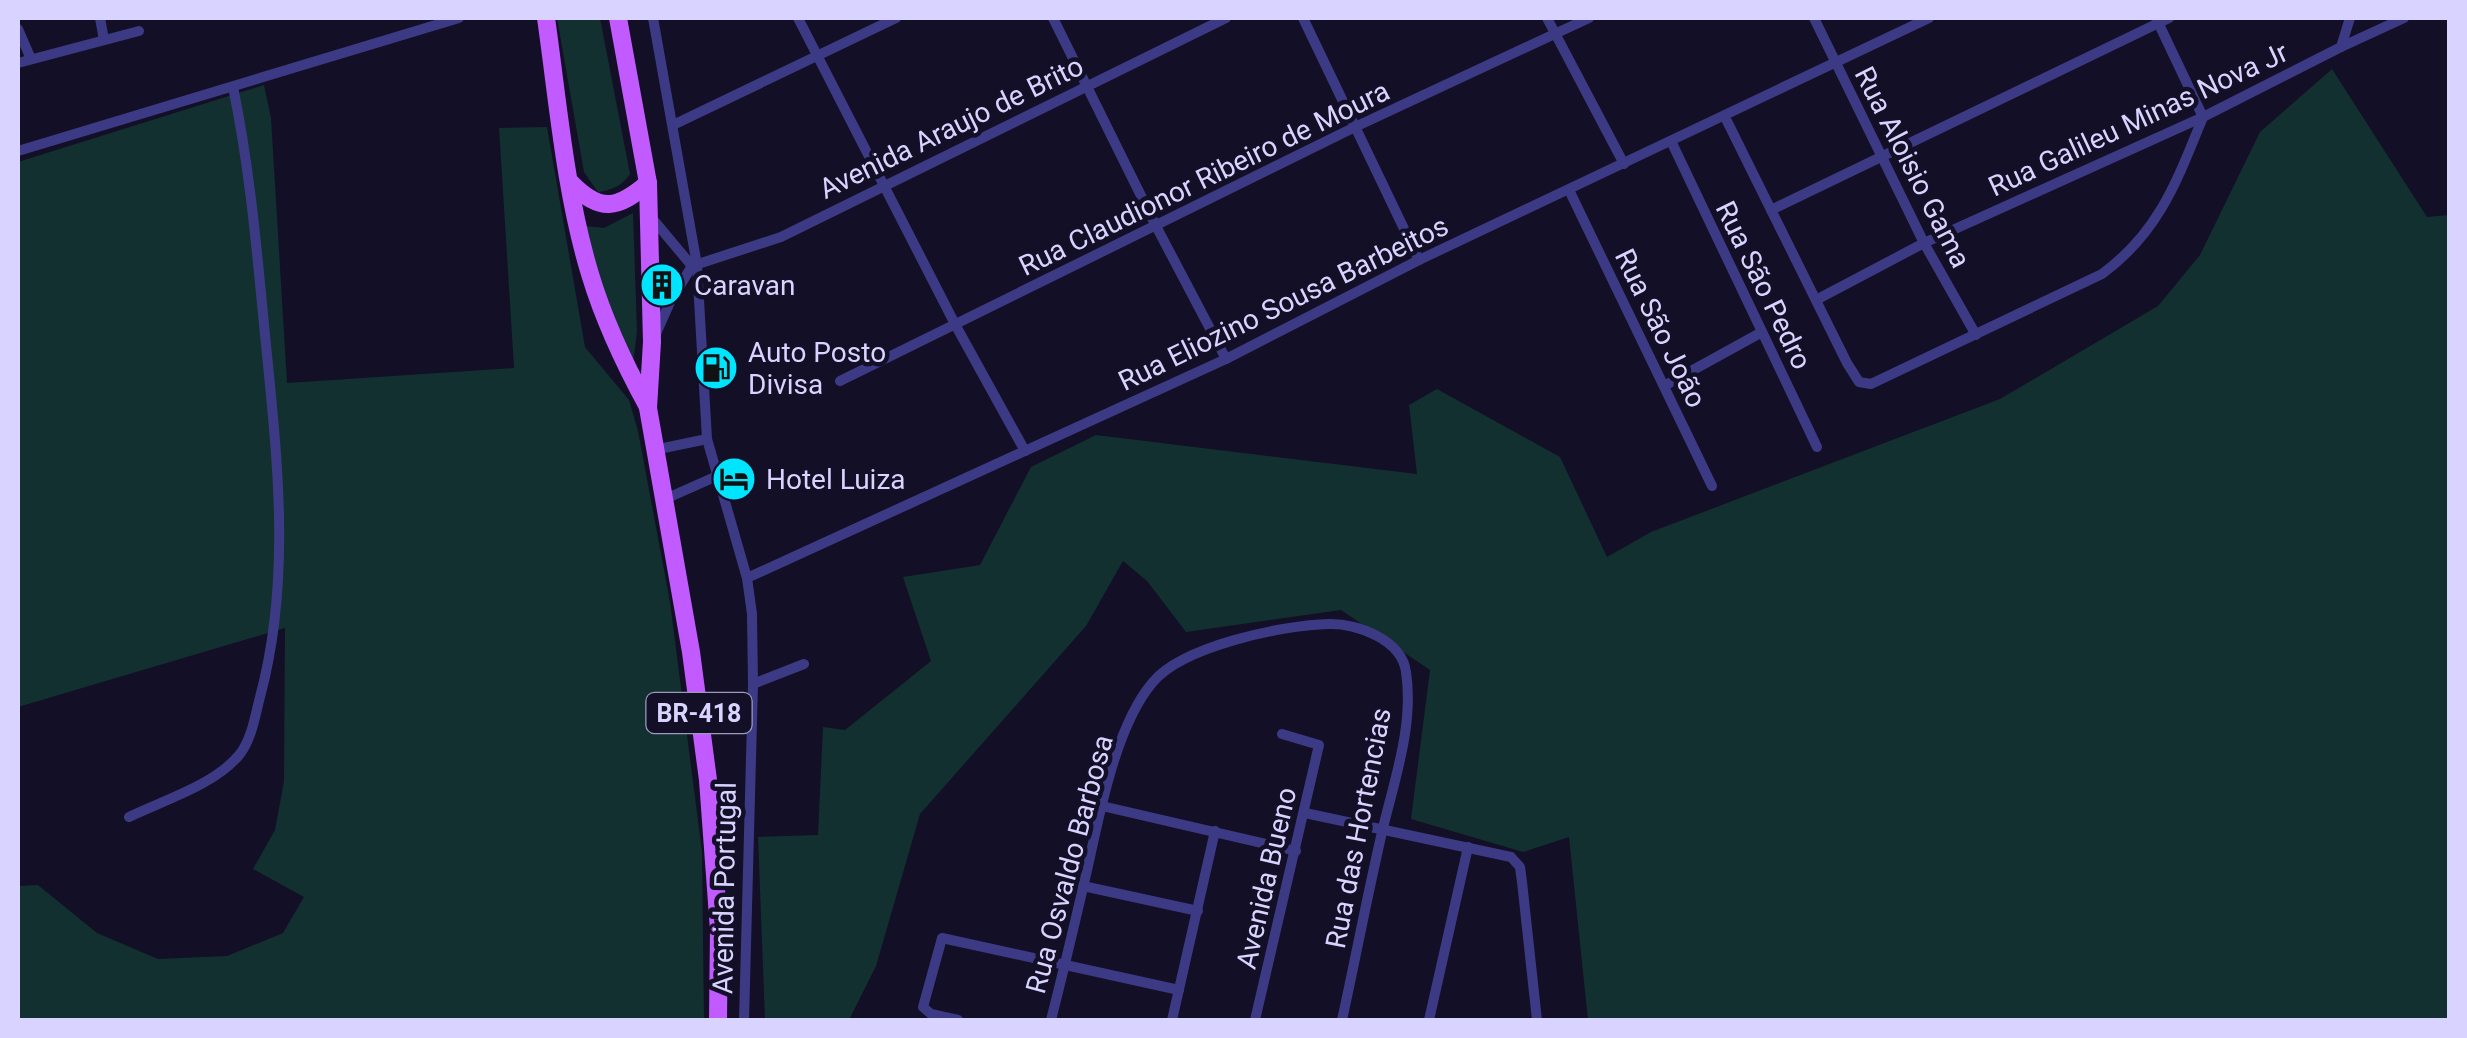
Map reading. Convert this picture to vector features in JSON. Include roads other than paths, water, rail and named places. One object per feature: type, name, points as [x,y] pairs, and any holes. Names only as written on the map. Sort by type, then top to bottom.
[{"type":"main road","name":"BR-418","points":[[546,18],[589,273],[609,328],[648,408]]},
{"type":"main road","name":"BR-418","points":[[618,18],[648,183],[652,342],[648,408],[691,652],[708,780],[719,930],[718,1020]]},
{"type":"main road","points":[[571,183],[586,199],[601,205],[618,204],[648,183]]},
{"type":"street","points":[[100,18],[104,40]]},
{"type":"street","points":[[18,138],[23,150],[460,18]]},
{"type":"street","name":"Avenida Portugal","points":[[652,18],[695,265],[706,439],[747,578],[752,614],[744,1020]]},
{"type":"street","points":[[798,18],[1025,452]]},
{"type":"street","points":[[673,125],[896,18]]},
{"type":"street","points":[[1052,18],[1226,359]]},
{"type":"street","name":"Avenida Araujo de Brito","points":[[695,265],[782,236],[1226,18]]},
{"type":"street","points":[[1303,18],[1419,260]]},
{"type":"street","points":[[1547,18],[1624,164]]},
{"type":"street","name":"Rua Claudionor Ribeiro de Moura","points":[[840,381],[1356,127],[1589,18]]},
{"type":"street","name":"Rua Aloisio Gama","points":[[1814,18],[1924,243],[1976,334]]},
{"type":"street","name":"Rua Eliozino Sousa Barbeitos","points":[[747,578],[1226,359],[1419,260],[1725,117],[1834,60],[1930,18]]},
{"type":"street","points":[[2342,47],[2350,18]]},
{"type":"street","name":"Rua Galileu Minas Nova Jr","points":[[1816,300],[1924,243],[2204,117],[2404,18]]},
{"type":"street","points":[[1725,117],[1771,210],[1816,300],[1847,363],[1865,385],[2102,274],[2130,253],[2171,194],[2204,117],[2161,19],[1771,210]]},
{"type":"street","points":[[18,28],[31,59]]},
{"type":"street","points":[[18,64],[139,32]]},
{"type":"street","points":[[129,817],[205,780],[240,754],[253,723],[273,630],[280,556],[280,480],[252,193],[234,87]]},
{"type":"street","name":"Rua São Pedro","points":[[1671,141],[1817,447]]},
{"type":"street","name":"Rua São João","points":[[1569,190],[1712,486]]},
{"type":"street","points":[[650,215],[695,265],[671,300],[652,342]]},
{"type":"street","points":[[1664,386],[1762,332]]},
{"type":"street","points":[[654,450],[706,439]]},
{"type":"street","points":[[663,500],[717,476]]},
{"type":"street","name":"Rua Osvaldo Barbosa","points":[[1051,1020],[1117,752],[1153,682],[1176,664],[1238,639],[1281,628],[1331,624],[1364,630],[1392,647]]},
{"type":"street","name":"Rua das Hortencias","points":[[1342,1020],[1396,778],[1407,700],[1406,667],[1392,647]]},
{"type":"street","points":[[753,684],[804,664]]},
{"type":"street","name":"Avenida Bueno","points":[[1255,1020],[1319,745],[1282,734]]},
{"type":"street","points":[[1102,806],[1296,850]]},
{"type":"street","points":[[1306,813],[1511,857],[1520,867],[1537,1020]]},
{"type":"street","points":[[1172,1020],[1215,831]]},
{"type":"street","points":[[1430,1020],[1468,846]]},
{"type":"street","points":[[1083,886],[1198,911]]},
{"type":"street","points":[[958,1020],[931,1014],[923,1008],[938,942],[947,937],[1180,990]]},
{"type":"place","name":"Caravan","points":[[662,285]]},
{"type":"place","name":"Auto Posto Divisa","points":[[716,368]]},
{"type":"place","name":"Hotel Luiza","points":[[734,479]]}]
